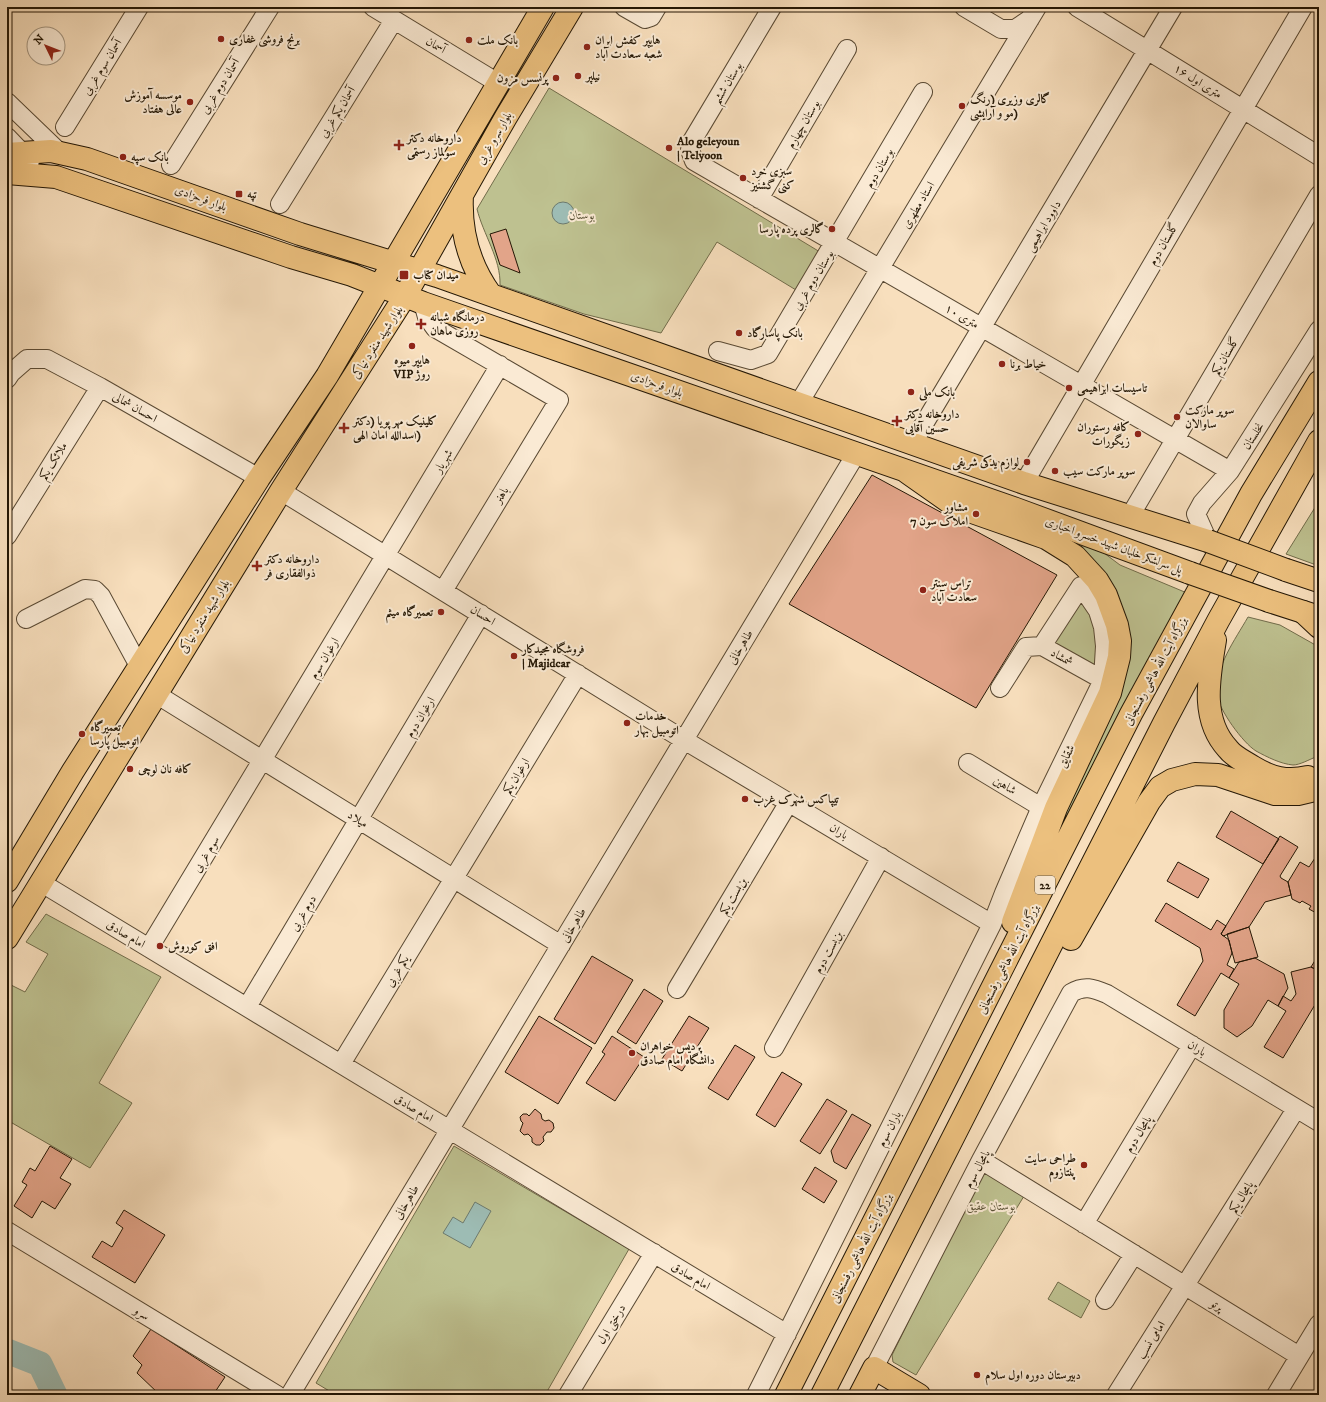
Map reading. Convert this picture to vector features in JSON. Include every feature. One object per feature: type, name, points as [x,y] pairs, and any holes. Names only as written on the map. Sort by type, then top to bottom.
[{"type":"main road","name":"بلوار سرو غربی","points":[[378,286],[543,7]]},
{"type":"main road","name":"بلوار سرو غربی","points":[[419,270],[506,117],[572,7]]},
{"type":"main road","name":"بلوار فرحزادی","points":[[16,154],[51,151],[87,159],[160,183],[300,234],[419,270]]},
{"type":"main road","points":[[7,174],[56,176],[291,257],[352,275],[378,286]]},
{"type":"main road","points":[[462,196],[461,219],[468,252],[479,279],[491,295]]},
{"type":"main road","points":[[291,257],[307,252],[310,246],[307,240],[300,234]]},
{"type":"main road","points":[[419,270],[912,444],[1024,482],[1208,541],[1319,581]]},
{"type":"main road","name":"بلوار شهید منفرد نیاکی","points":[[7,938],[280,492],[414,300],[419,270]]},
{"type":"main road","name":"بلوار فرحزادی","points":[[378,286],[414,300],[908,473]]},
{"type":"main road","name":"بلوار شهید منفرد نیاکی","points":[[7,881],[73,771],[139,666],[259,478],[327,376],[378,286]]},
{"type":"main road","points":[[571,354],[568,345],[568,338],[573,332],[582,327]]},
{"type":"main road","name":"بزرگراه آیت الله هاشمی رفسنجانی","points":[[786,1395],[1131,714],[1251,494],[1319,382]]},
{"type":"main road","points":[[822,1395],[1164,723],[1218,621],[1319,441]]},
{"type":"main road","points":[[1273,524],[1319,470]]},
{"type":"main road","points":[[908,473],[955,506],[1046,538],[1075,556],[1088,568],[1106,595],[1117,625],[1119,657],[1110,693],[1056,808],[1013,921],[997,980]]},
{"type":"main road","name":"پل سرلشکر خلبان شهید خسرو اخباری","points":[[908,473],[1016,509],[1190,573],[1311,614]]},
{"type":"main road","points":[[1311,614],[1319,627]]},
{"type":"main road","points":[[1218,621],[1208,682],[1213,728],[1228,750],[1239,758],[1273,777],[1288,780],[1319,774]]},
{"type":"main road","points":[[73,771],[73,780],[77,786],[82,789],[87,789],[102,782]]},
{"type":"main road","points":[[1030,988],[1051,974],[1149,802],[1160,787],[1172,780],[1195,774],[1218,775],[1275,794],[1298,794],[1319,789]]},
{"type":"main road","points":[[860,1395],[874,1368],[919,1395]]},
{"type":"street","name":"آسمان سوم غربی","points":[[65,128],[139,7]]},
{"type":"street","name":"آسمان دوم غربی","points":[[171,165],[270,7]]},
{"type":"street","name":"آسمان","points":[[373,7],[498,83]]},
{"type":"street","points":[[624,7],[645,19],[651,17],[657,7]]},
{"type":"street","name":"بوستان ششم","points":[[694,160],[690,150],[692,141],[772,7]]},
{"type":"street","points":[[964,7],[1001,29],[1015,29],[1034,13]]},
{"type":"street","name":"۱۶ متری اول","points":[[1077,7],[1319,156]]},
{"type":"street","name":"داوود ابراهیمی","points":[[912,444],[1173,7]]},
{"type":"street","name":"گلستان دوم","points":[[1024,482],[1082,385],[1242,108],[1303,7]]},
{"type":"street","name":"استاد مطهری","points":[[799,404],[1034,13]]},
{"type":"street","name":"آسمان یکم غربی","points":[[280,204],[394,20]]},
{"type":"street","name":"بوستان چهارم","points":[[759,199],[847,49]]},
{"type":"street","name":"بوستان دوم","points":[[835,243],[923,92]]},
{"type":"street","points":[[7,102],[60,153]]},
{"type":"street","points":[[7,137],[16,154],[40,175]]},
{"type":"street","name":"۱۰ متری","points":[[694,160],[1230,471]]},
{"type":"street","name":"گلستان یکم","points":[[1130,516],[1319,195]]},
{"type":"street","name":"بوستان دوم غربی","points":[[718,351],[751,360],[768,354],[835,243]]},
{"type":"street","points":[[414,300],[435,328],[500,365]]},
{"type":"street","name":"نخلستان","points":[[1208,541],[1196,514],[1202,503],[1230,471],[1319,330]]},
{"type":"street","name":"احسان شمالی","points":[[9,376],[27,359],[47,359],[100,387],[259,478]]},
{"type":"street","name":"باهنر","points":[[443,591],[559,400],[500,365]]},
{"type":"street","name":"شهریار","points":[[386,556],[500,365]]},
{"type":"street","name":"ملائک یکم","points":[[7,536],[100,387]]},
{"type":"street","name":"طاهرخانی","points":[[290,1395],[856,454]]},
{"type":"street","name":"احسان","points":[[280,492],[684,740]]},
{"type":"street","name":"ارغوان سوم","points":[[262,760],[386,556]]},
{"type":"street","name":"شمشاد","points":[[1081,586],[1042,646],[1103,680]]},
{"type":"street","name":"شقایق","points":[[992,924],[1041,807],[1103,680],[1105,646],[1103,627],[1098,611],[1081,586]]},
{"type":"street","points":[[26,619],[85,589],[95,590],[100,596],[139,666]]},
{"type":"street","name":"ارغوان دوم","points":[[358,820],[481,614]]},
{"type":"street","points":[[1000,688],[1026,647],[1042,646]]},
{"type":"street","name":"ارغوان یکم","points":[[454,879],[578,674]]},
{"type":"street","name":"میلاد","points":[[156,694],[561,945]]},
{"type":"street","name":"باران","points":[[684,740],[881,856],[992,924]]},
{"type":"street","name":"سوم غربی","points":[[149,948],[262,760]]},
{"type":"street","name":"شاهین","points":[[968,763],[1041,807]]},
{"type":"street","name":"بن‌بست یکم","points":[[677,989],[789,802]]},
{"type":"street","name":"دوم غربی","points":[[247,1007],[358,820]]},
{"type":"street","name":"بن‌بست دوم","points":[[774,1048],[881,856]]},
{"type":"street","name":"یکم غربی","points":[[341,1064],[454,879]]},
{"type":"street","name":"امام صادق","points":[[40,882],[787,1334]]},
{"type":"street","name":"باران سوم","points":[[756,1395],[992,924]]},
{"type":"street","name":"باران","points":[[1071,993],[1078,988],[1087,987],[1102,992],[1319,1122]]},
{"type":"street","name":"پامچال سوم","points":[[874,1368],[981,1160],[1071,993]]},
{"type":"street","name":"پامچال دوم","points":[[1084,1224],[1192,1045]]},
{"type":"street","name":"پامچال یکم","points":[[1185,1285],[1296,1108]]},
{"type":"street","name":"پرتو","points":[[981,1160],[1299,1356]]},
{"type":"street","name":"سرو","points":[[7,1231],[277,1395]]},
{"type":"street","name":"درختی اول","points":[[568,1395],[654,1253]]},
{"type":"street","points":[[1105,1300],[1134,1254]]},
{"type":"street","name":"امامی نسب","points":[[1116,1395],[1185,1285]]},
{"type":"street","points":[[1276,1395],[1319,1324]]},
{"type":"green space","name":"بوستان","points":[[549,88],[820,252],[796,290],[717,242],[661,333],[584,314],[500,285],[500,275],[495,256],[477,209]]},
{"type":"green space","points":[[1319,501],[1319,566],[1286,554]]},
{"type":"green space","points":[[999,516],[1100,550],[1120,565],[1187,593],[1017,922],[1084,757],[1110,594]]},
{"type":"green space","points":[[1075,601],[1090,607],[1100,641],[1094,667],[1054,644]]},
{"type":"green space","points":[[1248,617],[1280,625],[1319,647],[1319,755],[1302,763],[1293,765],[1279,762],[1256,751],[1238,734],[1232,726],[1219,701],[1217,695],[1217,684],[1219,674],[1232,644]]},
{"type":"green space","points":[[46,914],[161,977],[99,1083],[132,1103],[90,1168],[7,1120],[7,983],[25,992],[48,954],[26,942]]},
{"type":"green space","points":[[454,1146],[629,1249],[545,1395],[336,1395],[316,1383]]},
{"type":"green space","name":"بوستان عقیق","points":[[983,1171],[1024,1196],[916,1375],[893,1362],[892,1355]]},
{"type":"green space","points":[[1058,1282],[1090,1301],[1081,1318],[1048,1299]]},
{"type":"water","points":[[563,202],[571,205],[574,213],[571,221],[563,224],[555,221],[552,213],[555,205]]},
{"type":"water","points":[[475,1202],[491,1211],[470,1248],[443,1233],[453,1217],[463,1223]]},
{"type":"building","points":[[506,229],[520,273],[500,265],[490,234]]},
{"type":"building","name":"تراس سنتر سعادت آباد","points":[[872,475],[1057,575],[976,708],[789,604]]},
{"type":"building","points":[[1231,811],[1279,839],[1263,864],[1216,837]]},
{"type":"building","points":[[1280,836],[1298,847],[1280,876],[1288,882],[1291,895],[1265,902],[1249,927],[1223,936],[1221,934]]},
{"type":"building","points":[[1315,858],[1319,860],[1318,914],[1309,909],[1311,906],[1302,901],[1300,903],[1292,899],[1288,882],[1300,862],[1309,867]]},
{"type":"building","points":[[1178,862],[1209,879],[1198,898],[1167,881]]},
{"type":"building","points":[[1166,903],[1211,930],[1217,920],[1226,926],[1221,934],[1229,940],[1232,953],[1227,965],[1234,969],[1229,978],[1221,973],[1195,1016],[1177,1005],[1203,961],[1200,948],[1155,921]]},
{"type":"building","points":[[1249,927],[1258,957],[1235,963],[1227,934]]},
{"type":"building","points":[[1319,954],[1319,971],[1311,967]]},
{"type":"building","points":[[592,956],[633,980],[595,1044],[554,1019]]},
{"type":"building","points":[[1255,958],[1284,974],[1288,988],[1278,1006],[1268,1000],[1252,1026],[1237,1037],[1224,1028],[1224,1010],[1239,984],[1229,978],[1239,962]]},
{"type":"building","points":[[1311,967],[1319,971],[1319,998],[1283,1058],[1264,1047],[1286,1011],[1278,1006],[1283,996],[1291,1001],[1296,994],[1291,972]]},
{"type":"building","points":[[644,989],[663,1001],[636,1044],[617,1032]]},
{"type":"building","points":[[539,1016],[592,1048],[558,1104],[505,1072]]},
{"type":"building","points":[[689,1016],[709,1028],[682,1071],[662,1059]]},
{"type":"building","points":[[612,1036],[644,1057],[615,1101],[586,1083],[605,1054],[602,1052]]},
{"type":"building","points":[[735,1045],[755,1057],[728,1100],[708,1088]]},
{"type":"building","points":[[782,1072],[802,1084],[775,1127],[756,1115]]},
{"type":"building","points":[[827,1099],[847,1111],[820,1154],[800,1141]]},
{"type":"building","points":[[535,1109],[541,1114],[542,1119],[545,1121],[549,1120],[553,1123],[554,1128],[551,1132],[547,1132],[543,1137],[544,1141],[540,1145],[536,1145],[532,1142],[532,1138],[528,1134],[524,1135],[520,1131],[523,1123],[520,1117],[523,1114],[527,1114],[529,1116]]},
{"type":"building","points":[[852,1114],[871,1125],[846,1169],[834,1162],[831,1151]]},
{"type":"building","points":[[50,1146],[72,1159],[60,1178],[71,1184],[55,1209],[42,1201],[32,1218],[14,1206],[27,1185],[22,1182],[30,1168],[35,1171]]},
{"type":"building","points":[[815,1167],[837,1181],[824,1203],[802,1189]]},
{"type":"building","points":[[124,1210],[165,1235],[135,1283],[92,1257],[102,1241],[112,1247],[123,1228],[116,1223]]},
{"type":"building","points":[[151,1329],[225,1377],[213,1395],[160,1395],[137,1373],[142,1365],[133,1356]]},
{"type":"waterway","points":[[7,1351],[40,1364],[55,1395]]},
{"type":"place","name":"برنج فروشی غفاری","points":[[221,39]]},
{"type":"place","name":"بانک ملت","points":[[469,40]]},
{"type":"place","name":"هایپر کفش ایران شعبه سعادت آباد","points":[[587,47]]},
{"type":"place","name":"نیلپر","points":[[578,76]]},
{"type":"place","name":"پرنسس مزون","points":[[556,78]]},
{"type":"place","name":"موسسه آموزش عالی هفتاد","points":[[190,102]]},
{"type":"place","name":"گالری وزیری (رنگ مو و آرایشی)","points":[[962,106]]},
{"type":"place","name":"داروخانه دکتر سولماز رستمی","points":[[399,145]]},
{"type":"place","name":"Alo geleyoun | Telyoon","points":[[669,148]]},
{"type":"place","name":"بانک سپه","points":[[123,157]]},
{"type":"place","name":"سبزی خرد کنی گشنیز","points":[[743,178]]},
{"type":"place","name":"تپه","points":[[239,194]]},
{"type":"place","name":"گالری پرده پارسا","points":[[832,229]]},
{"type":"place","name":"میدان کتاب","points":[[404,275]]},
{"type":"place","name":"درمانگاه شبانه روزی ماهان","points":[[421,324]]},
{"type":"place","name":"بانک پاسارگاد","points":[[739,333]]},
{"type":"place","name":"هایپر میوه VIP روژ","points":[[412,346]]},
{"type":"place","name":"خیاط برنا","points":[[1002,364]]},
{"type":"place","name":"تاسیسات ابراهیمی","points":[[1069,388]]},
{"type":"place","name":"بانک ملی","points":[[911,392]]},
{"type":"place","name":"سوپر مارکت ساوالان","points":[[1177,417]]},
{"type":"place","name":"داروخانه دکتر حسین آقایی","points":[[897,421]]},
{"type":"place","name":"کلینیک مهر پویا (دکتر اسدالله امان الهی)","points":[[344,428]]},
{"type":"place","name":"کافه رستوران زیگورات","points":[[1138,434]]},
{"type":"place","name":"لوازم یدکی شریفی","points":[[1027,462]]},
{"type":"place","name":"سوپر مارکت سیب","points":[[1055,471]]},
{"type":"place","name":"مشاور املاک سون 7","points":[[976,514]]},
{"type":"place","name":"داروخانه دکتر ذوالفقاری فر","points":[[257,566]]},
{"type":"place","name":"تراس سنتر سعادت آباد","points":[[923,590]]},
{"type":"place","name":"تعمیرگاه میثم","points":[[441,612]]},
{"type":"place","name":"فروشگاه مجیدکار | Majidcar","points":[[514,656]]},
{"type":"place","name":"خدمات اتومبیل بهار","points":[[627,723]]},
{"type":"place","name":"تعمیرگاه اتومبیل پارسا","points":[[82,734]]},
{"type":"place","name":"کافه نان لوچی","points":[[130,769]]},
{"type":"place","name":"تیپاکس شهرک غرب","points":[[745,799]]},
{"type":"place","name":"افق کوروش","points":[[160,946]]},
{"type":"place","name":"پردیس خواهران دانشگاه امام صادق","points":[[632,1053]]},
{"type":"place","name":"طراحی سایت پنتازوم","points":[[1084,1165]]},
{"type":"place","name":"دبیرستان دوره اول سلام","points":[[977,1375]]}]
